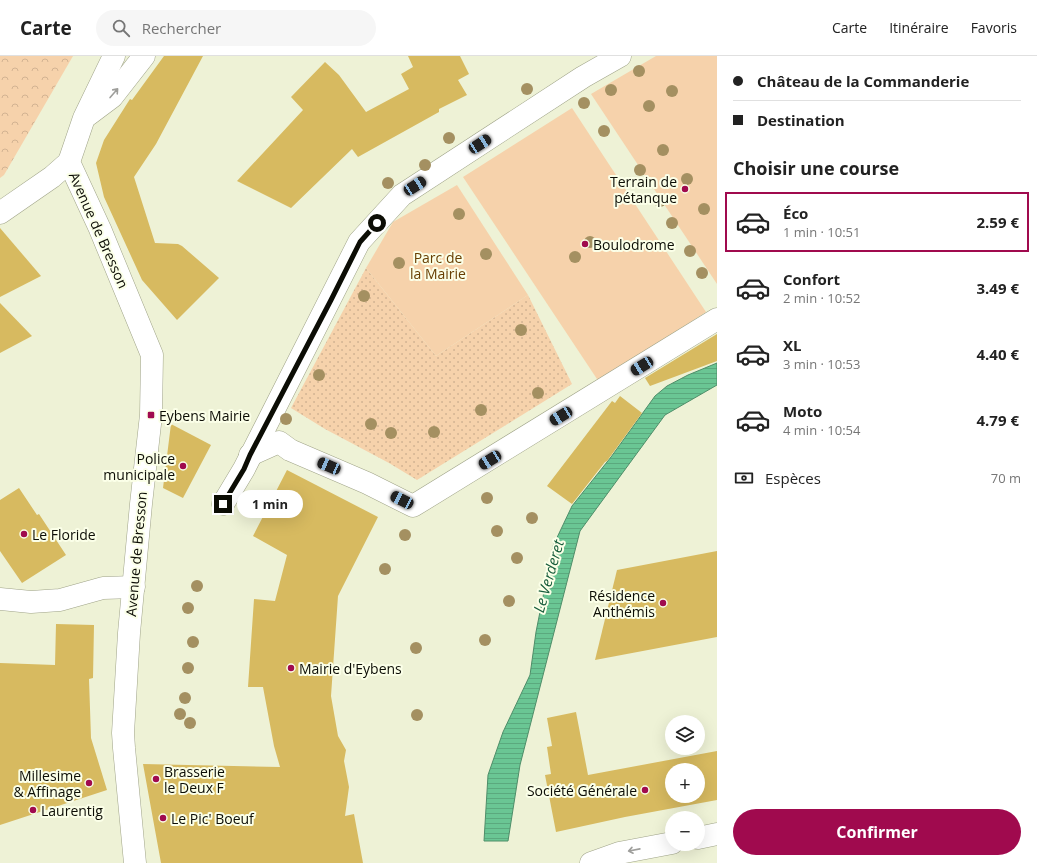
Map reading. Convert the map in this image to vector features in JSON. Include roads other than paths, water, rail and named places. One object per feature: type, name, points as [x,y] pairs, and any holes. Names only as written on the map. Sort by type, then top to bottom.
[{"type":"street","name":"Avenue de Bresson","points":[[114,56],[84,118],[69,162],[100,229],[152,355],[151,415],[140,504],[129,633],[123,733],[135,863]]},
{"type":"street","points":[[84,118],[112,97],[144,56]]},
{"type":"street","points":[[223,504],[244,469],[360,242],[402,195],[584,77],[620,56]]},
{"type":"street","points":[[0,213],[52,177],[69,162]]},
{"type":"street","points":[[250,455],[280,442],[290,450],[367,483],[414,506],[717,319]]},
{"type":"street","points":[[0,599],[31,602],[60,600],[103,588],[134,587]]},
{"type":"street","points":[[705,837],[717,834]]},
{"type":"street","points":[[590,863],[619,853],[665,844]]},
{"type":"water","name":"Le Verderet","points":[[717,363],[717,385],[665,415],[580,531],[520,765],[508,841],[484,841],[488,775],[503,732],[530,675],[536,632],[553,546],[572,506],[611,457],[655,396],[667,386],[688,375]]},
{"type":"place","name":"Terrain de pétanque","points":[[685,189]]},
{"type":"place","name":"Boulodrome","points":[[585,244]]},
{"type":"place","name":"Eybens Mairie","points":[[151,415]]},
{"type":"place","name":"Police municipale","points":[[183,466]]},
{"type":"place","name":"Le Floride","points":[[24,534]]},
{"type":"place","name":"Résidence Anthémis","points":[[663,603]]},
{"type":"place","name":"Mairie d'Eybens","points":[[291,668]]},
{"type":"place","name":"Brasserie le Deux F","points":[[156,779]]},
{"type":"place","name":"Millesime & Affinage","points":[[89,783]]},
{"type":"place","name":"Société Générale","points":[[645,790]]},
{"type":"place","name":"Laurentig","points":[[33,810]]},
{"type":"place","name":"Le Pic' Boeuf","points":[[163,818]]},
{"type":"park label","name":"Parc de la Mairie","points":[[438,266]]}]
